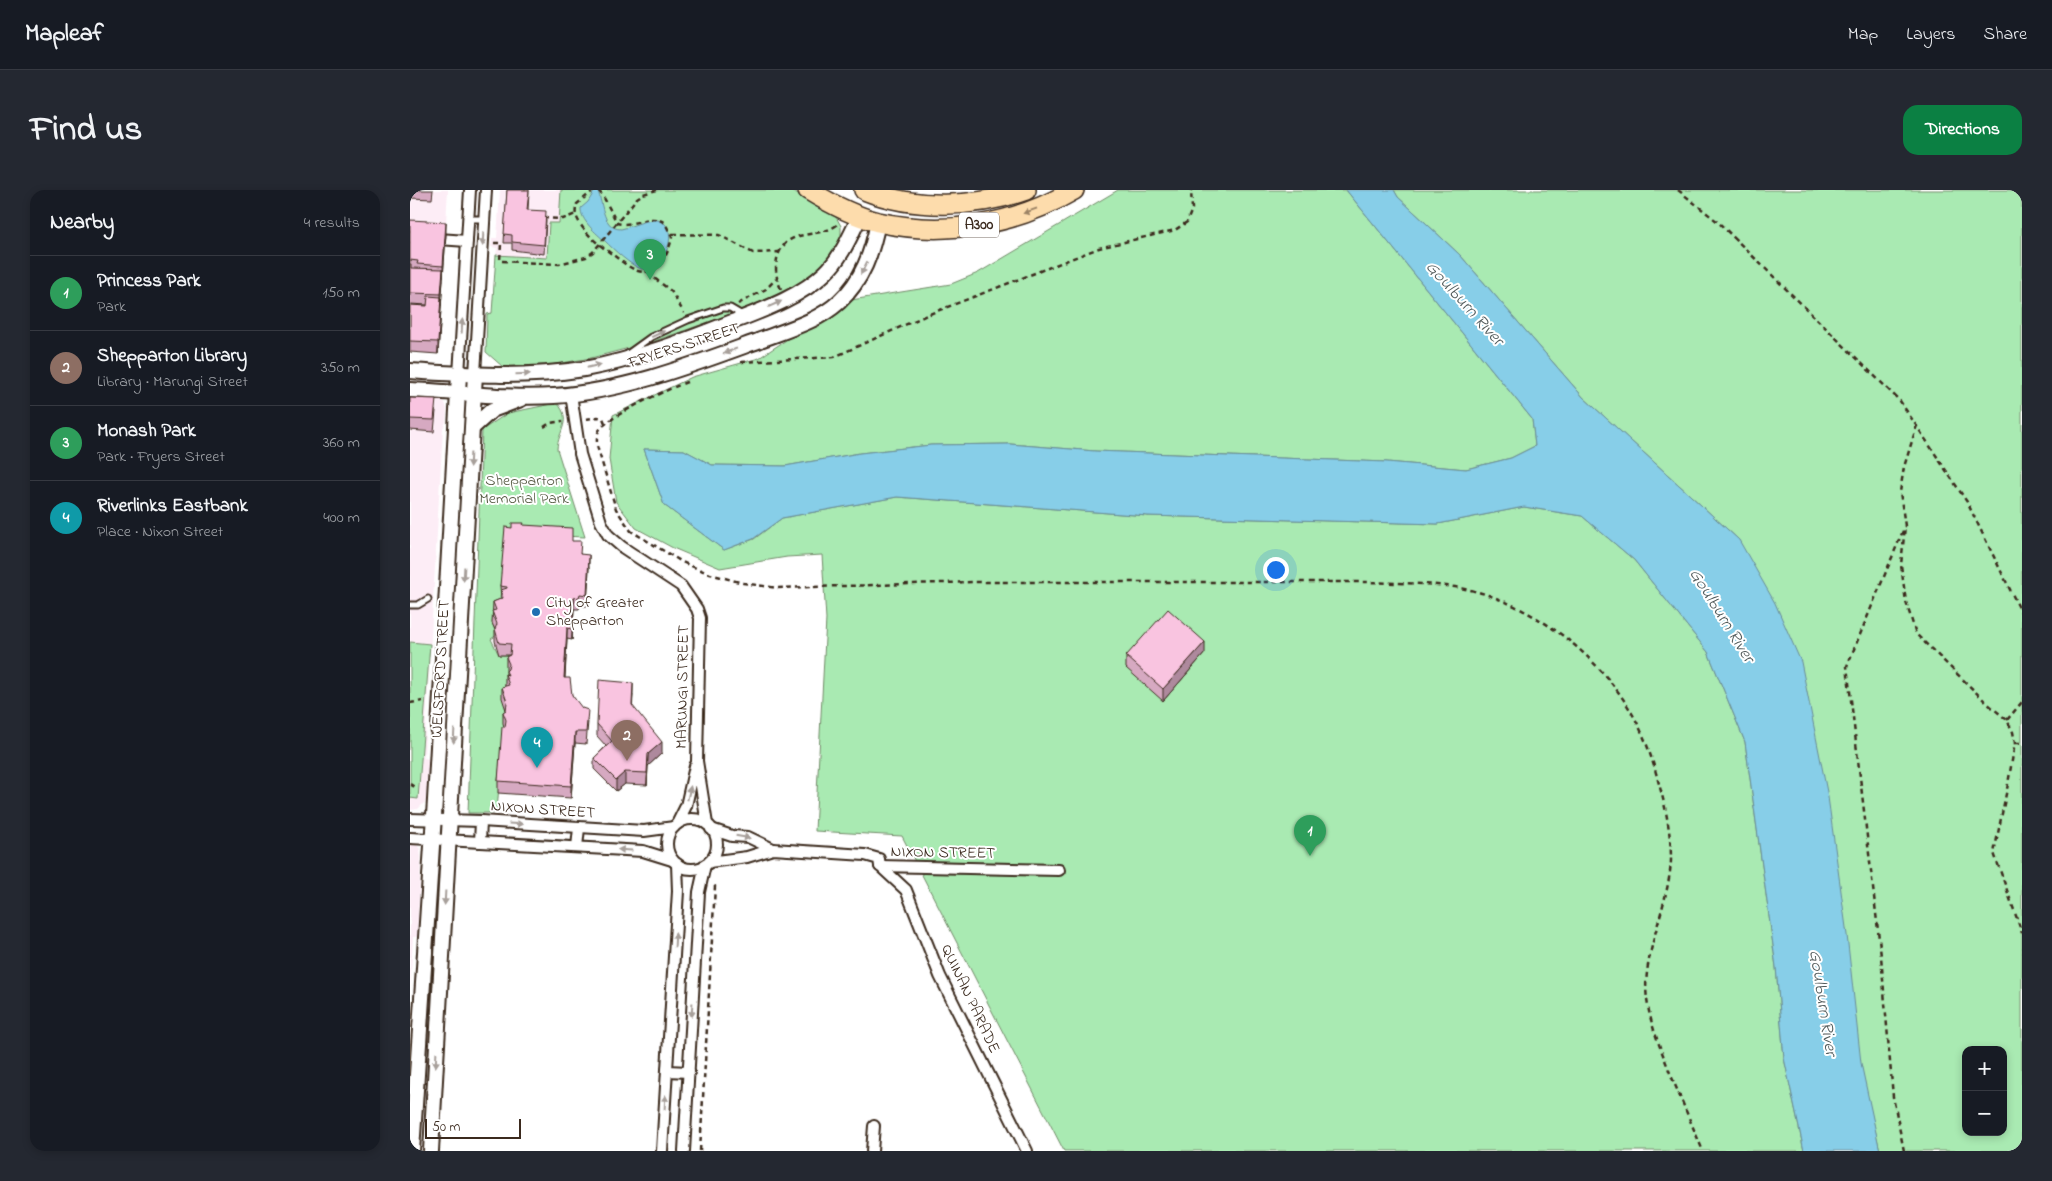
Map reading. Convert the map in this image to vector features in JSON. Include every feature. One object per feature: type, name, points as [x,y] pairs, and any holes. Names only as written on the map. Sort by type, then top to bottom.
[{"type":"highway","name":"A300","points":[[808,190],[860,216],[878,222],[939,228],[981,225],[1033,211],[1074,190]]},
{"type":"highway","name":"A300","points":[[871,193],[907,201],[956,204],[994,199],[1026,190]]},
{"type":"highway","points":[[860,216],[871,193]]},
{"type":"highway","points":[[871,193],[878,222]]},
{"type":"street","points":[[459,375],[470,190]]},
{"type":"street","name":"WELSFORD STREET","points":[[431,1151],[486,190]]},
{"type":"street","name":"FRYERS STREET","points":[[410,372],[459,375],[535,374],[570,371],[618,361],[685,340],[745,317],[795,294],[825,273],[838,259],[860,216]]},
{"type":"street","name":"FRYERS STREET","points":[[410,390],[529,396],[571,394],[658,376],[797,326],[822,314],[840,301],[855,285],[863,272],[873,250],[878,222]]},
{"type":"street","points":[[410,237],[467,241]]},
{"type":"street","points":[[465,281],[480,282]]},
{"type":"street","points":[[570,371],[571,394]]},
{"type":"street","name":"WELSFORD STREET","points":[[412,1151],[459,375]]},
{"type":"street","name":"MARUNGI STREET","points":[[571,394],[580,454],[601,522],[608,535],[622,547],[681,586],[697,609],[700,618],[697,761],[709,827]]},
{"type":"street","points":[[472,428],[492,410],[529,396]]},
{"type":"street","points":[[446,600],[462,601]]},
{"type":"street","name":"MARUNGI STREET","points":[[676,826],[686,806],[697,761]]},
{"type":"street","name":"NIXON STREET","points":[[410,819],[481,821],[644,831],[676,826]]},
{"type":"street","points":[[662,1151],[678,891],[675,862],[669,854],[668,840],[676,826],[692,819],[709,827],[717,842],[714,856],[707,864],[699,892],[684,1151]]},
{"type":"street","points":[[480,842],[481,821]]},
{"type":"street","name":"NIXON STREET","points":[[709,827],[732,836],[748,837],[773,849],[865,856],[878,859],[880,866],[1060,870]]},
{"type":"street","points":[[578,848],[579,828]]},
{"type":"street","points":[[410,838],[643,851],[690,869],[707,864]]},
{"type":"street","name":"NIXON STREET","points":[[707,864],[747,857],[773,849]]},
{"type":"street","name":"QUINAN PARADE","points":[[880,866],[906,890],[940,976],[1027,1151]]},
{"type":"street","points":[[667,1071],[689,1072]]},
{"type":"street","points":[[872,1151],[874,1126]]},
{"type":"lane","points":[[469,218],[484,219]]},
{"type":"lane","points":[[618,361],[651,337],[688,320],[723,308],[730,309],[745,317]]},
{"type":"lane","points":[[410,605],[418,605],[428,599]]},
{"type":"path","points":[[594,190],[577,204],[576,214],[599,245],[638,271],[650,271],[658,266],[668,252],[672,234],[665,223],[655,218],[616,224]]},
{"type":"path","points":[[598,190],[603,196],[616,224]]},
{"type":"path","points":[[483,242],[501,243],[500,260],[550,264],[567,263],[586,257],[599,245],[638,198],[643,194],[657,190]]},
{"type":"path","points":[[738,362],[834,357],[927,315],[1099,248],[1175,230],[1187,222],[1192,208],[1191,190]]},
{"type":"path","points":[[1678,190],[1718,222],[1900,400],[1967,502],[2022,614]]},
{"type":"path","points":[[541,218],[563,219],[576,214]]},
{"type":"path","points":[[730,309],[773,284],[776,279],[779,252],[787,240],[804,234],[822,232],[837,225]]},
{"type":"path","points":[[672,234],[718,235],[753,253],[779,252]]},
{"type":"path","points":[[650,271],[653,277],[671,291],[688,320]]},
{"type":"path","points":[[688,381],[646,400],[605,423],[599,429],[596,436],[597,446],[616,509],[631,531],[682,562],[727,580],[778,588],[975,582],[1369,582],[1420,584],[1469,590],[1487,595],[1530,614],[1560,634],[1590,659],[1628,707],[1642,734],[1656,772],[1668,826],[1671,858],[1669,882],[1663,912],[1648,966],[1647,999],[1654,1033],[1702,1151]]},
{"type":"path","points":[[1917,426],[1904,467],[1900,492],[1905,526],[1901,565],[1906,602],[1916,634],[2007,720],[2013,732],[2015,742],[1994,853],[2022,933]]},
{"type":"path","points":[[1904,1151],[1892,1097],[1882,956],[1847,666],[1905,526]]},
{"type":"path","points":[[410,703],[423,701]]},
{"type":"path","points":[[2007,720],[2022,702]]},
{"type":"path","points":[[2015,742],[2022,743]]},
{"type":"path","points":[[410,784],[416,788]]},
{"type":"path","points":[[700,1151],[715,896],[714,884]]},
{"type":"shaded area","points":[[410,190],[448,190],[438,354],[410,352]]},
{"type":"shaded area","points":[[500,190],[561,190],[559,224],[549,223],[547,258],[496,255],[497,248],[491,247],[492,238],[497,238]]},
{"type":"shaded area","points":[[437,396],[445,403],[447,409],[446,422],[443,428],[424,758],[429,759],[426,801],[418,809],[410,810],[410,397]]},
{"type":"shaded area","points":[[410,842],[416,844],[420,849],[421,858],[417,937],[413,937],[410,989]]},
{"type":"green space","points":[[561,190],[792,190],[836,217],[841,226],[841,236],[837,248],[828,262],[813,276],[778,296],[757,305],[652,342],[591,358],[550,365],[503,367],[486,352],[487,314],[492,313],[496,255],[547,258],[549,223],[559,223]]},
{"type":"green space","points":[[1118,190],[1346,190],[1532,419],[1535,446],[1511,458],[1466,469],[1387,462],[1095,451],[1010,444],[931,445],[860,453],[785,466],[712,465],[684,450],[644,449],[664,505],[724,550],[754,539],[782,518],[897,497],[1148,516],[1438,524],[1524,507],[1582,516],[1634,560],[1708,652],[1745,742],[1776,967],[1784,1058],[1804,1151],[1064,1151],[902,836],[815,831],[826,619],[822,555],[787,557],[720,568],[673,548],[636,528],[616,502],[609,459],[613,415],[692,377],[759,358],[845,301],[951,284],[978,273]]},
{"type":"green space","points":[[1394,190],[2022,190],[2022,1151],[1880,1151],[1739,540],[1583,397],[1460,255],[1398,197]]},
{"type":"green space","name":"Shepparton Memorial Park","points":[[557,403],[562,409],[564,420],[557,449],[585,537],[513,534],[500,597],[507,598],[492,623],[497,635],[491,639],[499,655],[511,655],[506,731],[502,739],[497,813],[468,813],[482,430],[508,413]]},
{"type":"green space","points":[[410,642],[430,644],[418,799],[410,798]]},
{"type":"water","name":"Goulburn River","points":[[1346,190],[1394,190],[1398,197],[1460,255],[1583,397],[1739,540],[1775,603],[1801,662],[1828,797],[1847,935],[1861,1063],[1880,1151],[1804,1151],[1784,1058],[1776,967],[1745,742],[1708,652],[1634,560],[1582,516],[1524,507],[1438,524],[1148,516],[897,497],[782,518],[753,539],[724,550],[664,505],[644,449],[684,450],[712,465],[785,466],[860,453],[931,445],[1010,444],[1095,451],[1387,462],[1466,469],[1511,458],[1535,446],[1532,419]]},
{"type":"water","points":[[598,191],[607,221],[615,228],[621,229],[654,220],[665,224],[669,231],[669,240],[663,258],[657,264],[650,269],[638,268],[618,253],[590,226],[581,213],[581,208],[588,202],[594,192]]},
{"type":"building","points":[[507,190],[529,190],[527,210],[546,211],[544,245],[512,242],[512,235],[504,234]]},
{"type":"building","points":[[410,220],[446,222],[443,266],[417,264],[418,261],[410,260]]},
{"type":"building","points":[[410,264],[411,268],[443,269],[441,294],[410,293]]},
{"type":"building","points":[[428,296],[441,297],[438,342],[410,341],[410,305],[427,306]]},
{"type":"building","points":[[410,398],[436,399],[434,420],[410,419]]},
{"type":"building","points":[[512,523],[572,528],[572,541],[581,541],[580,554],[589,555],[587,595],[580,594],[579,597],[574,598],[572,629],[567,628],[564,678],[570,678],[572,695],[582,708],[588,710],[586,732],[575,732],[571,786],[498,781],[502,727],[505,727],[506,720],[503,712],[506,710],[507,702],[502,687],[509,685],[505,674],[508,675],[506,671],[509,664],[506,657],[510,655],[511,644],[499,643],[495,629],[497,624],[492,611],[496,610],[493,602],[503,598],[501,590],[507,588],[500,586],[505,527],[512,528]]},
{"type":"building","points":[[1168,609],[1205,642],[1163,689],[1126,656]]},
{"type":"building","points":[[599,680],[633,683],[632,705],[662,742],[648,754],[647,773],[625,772],[616,780],[594,758],[612,741],[597,724]]},
{"type":"place","name":"Monash Park","points":[[650,280]]},
{"type":"place","name":"City of Greater Shepparton","points":[[536,612]]},
{"type":"place","name":"Shepparton Library","points":[[627,761]]},
{"type":"place","name":"Riverlinks Eastbank","points":[[537,768]]},
{"type":"place","name":"Princess Park","points":[[1310,856]]}]
